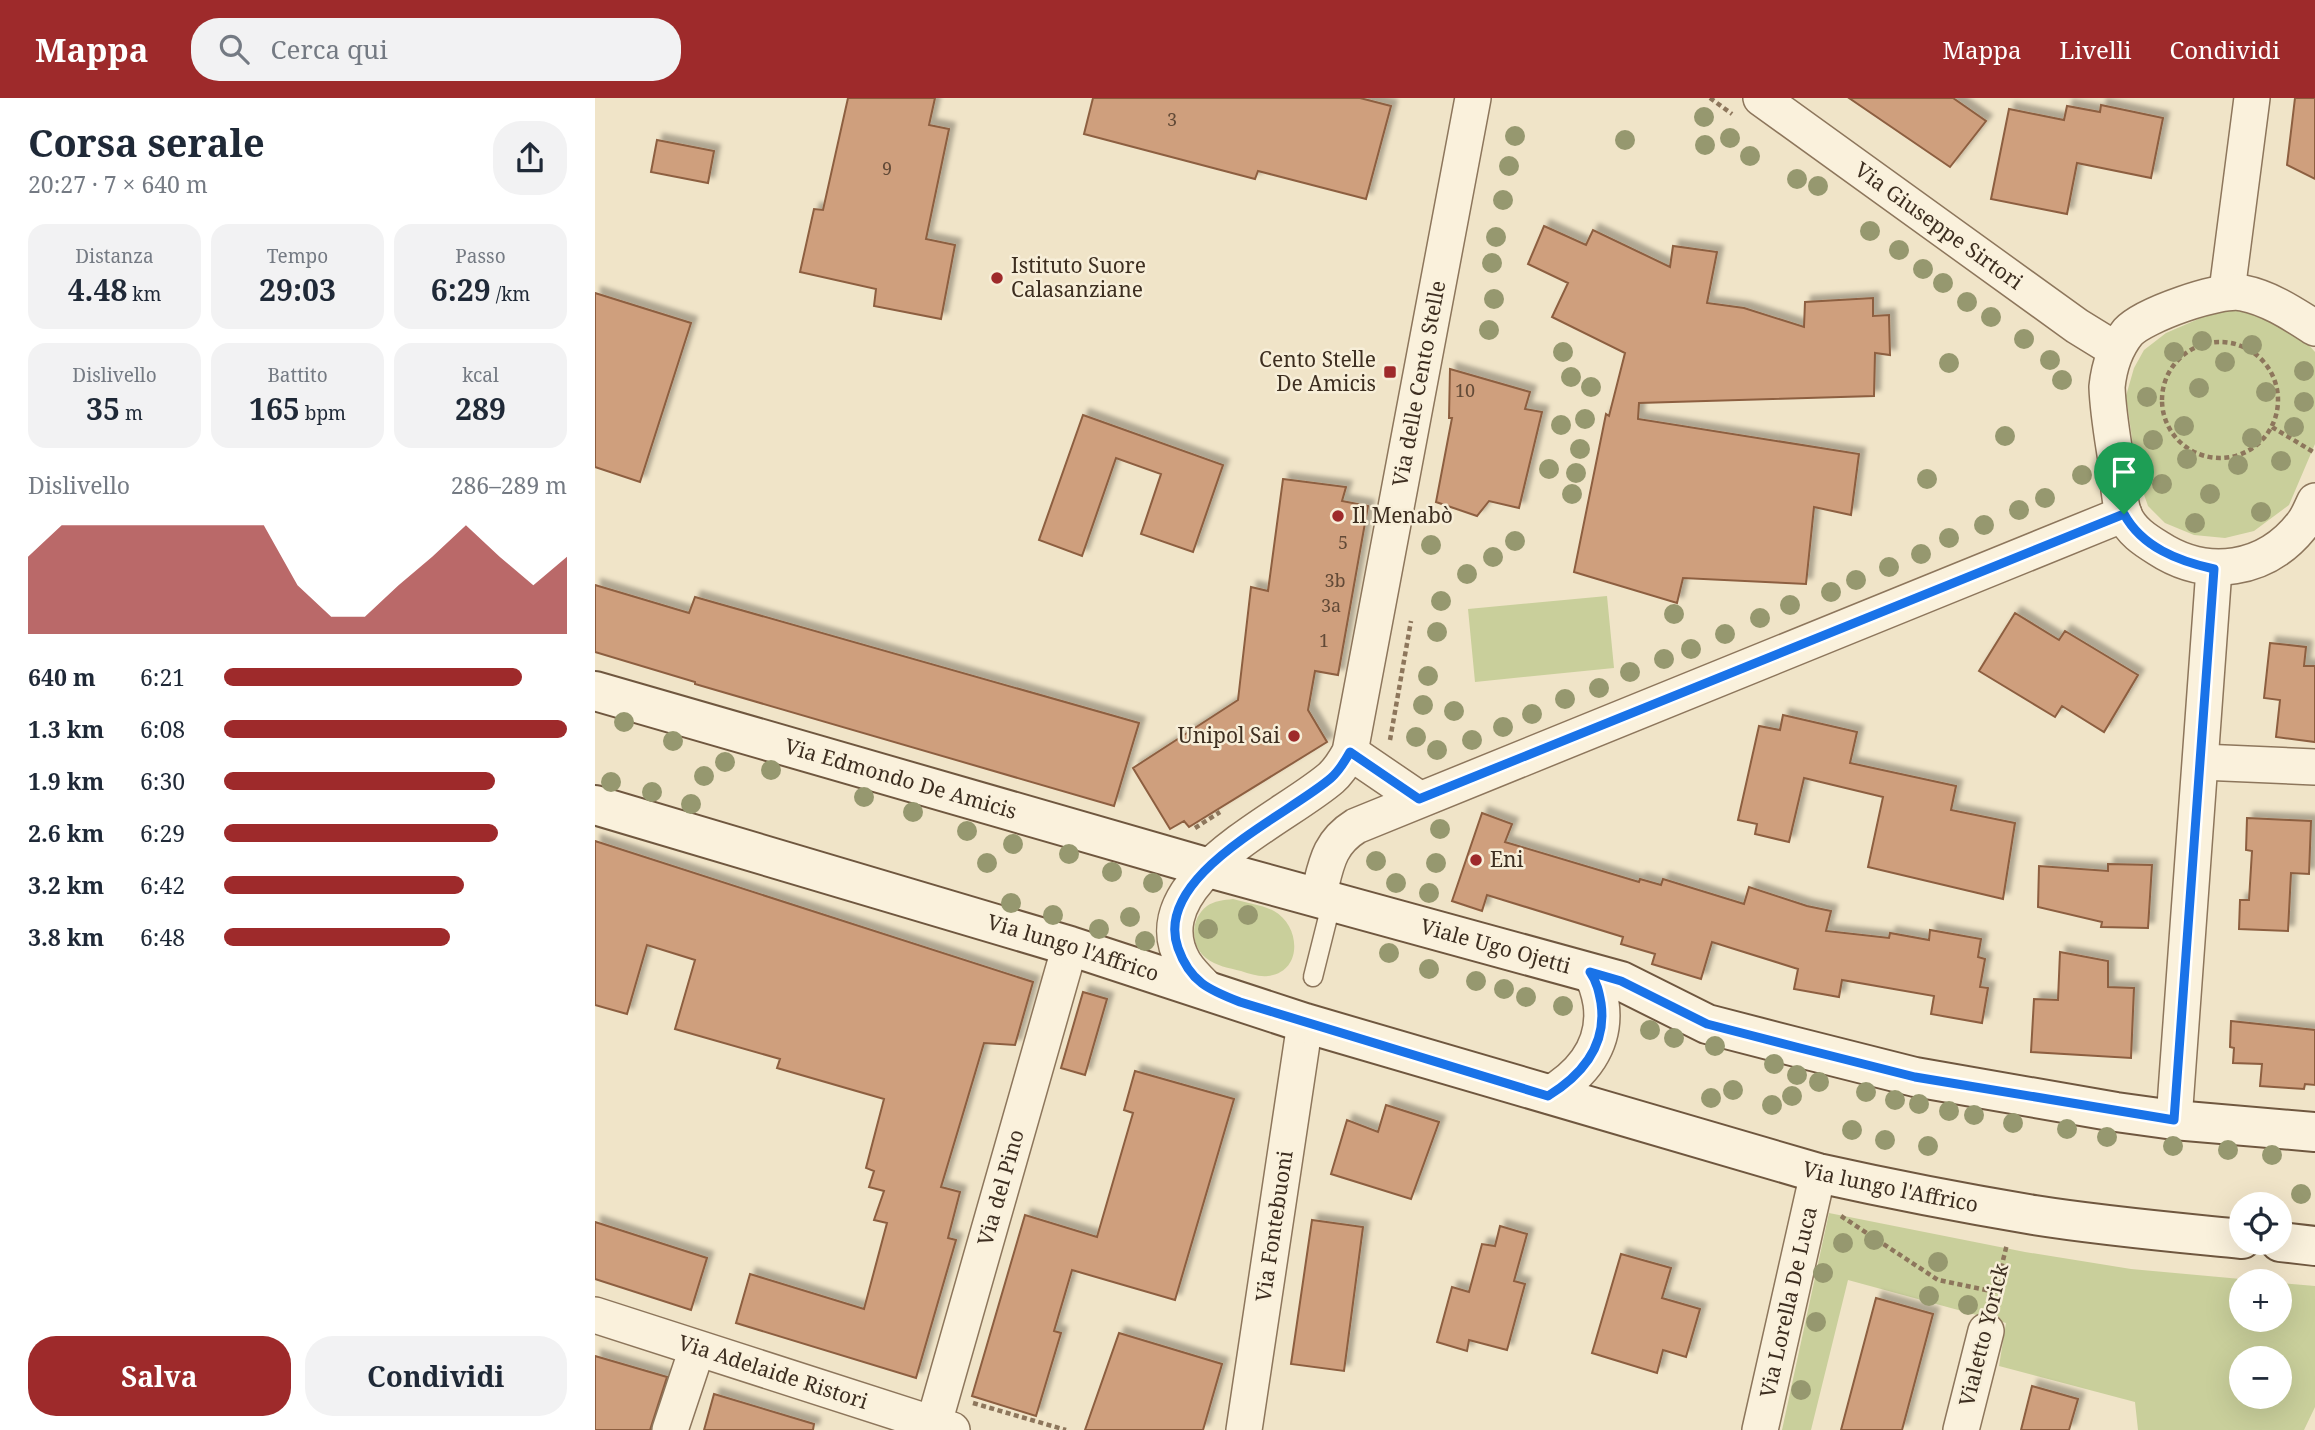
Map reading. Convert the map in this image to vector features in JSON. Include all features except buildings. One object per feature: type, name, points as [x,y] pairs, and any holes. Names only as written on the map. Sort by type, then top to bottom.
[{"type":"main road","name":"Via Edmondo De Amicis","points":[[595,691],[1209,868]]},
{"type":"main road","name":"Via lungo l'Affrico","points":[[595,805],[1070,946],[1305,1023],[1818,1173],[2035,1215],[2229,1238]]},
{"type":"main road","name":"Viale Ugo Ojetti","points":[[1209,868],[1621,981],[1707,1024],[1915,1077],[2174,1120],[2315,1132]]},
{"type":"main road","points":[[2292,1243],[2315,1246]]},
{"type":"street","name":"Via delle Cento Stelle","points":[[1209,868],[1230,849],[1332,778],[1350,752],[1473,98]]},
{"type":"street","name":"Via Giuseppe Sirtori","points":[[1762,98],[2077,326],[2116,350]]},
{"type":"street","points":[[2227,291],[2252,98]]},
{"type":"street","points":[[2315,328],[2254,296],[2227,291],[2196,300],[2131,329],[2116,350],[2109,374],[2108,404],[2124,514],[2135,532],[2179,559],[2214,569],[2235,566],[2267,555],[2295,533],[2315,501]]},
{"type":"street","points":[[1325,899],[1330,852],[1342,835],[1356,826],[2124,514]]},
{"type":"street","points":[[2174,1120],[2214,569]]},
{"type":"street","points":[[1350,752],[1419,799]]},
{"type":"street","points":[[2201,762],[2315,767]]},
{"type":"street","name":"Via lungo l'Affrico","points":[[1209,868],[1181,902],[1175,925],[1177,945],[1183,961],[1209,990]]},
{"type":"street","name":"Via del Pino","points":[[946,1421],[1070,946]]},
{"type":"street","points":[[1548,1096],[1579,1073],[1598,1042],[1602,1012],[1599,993],[1590,972]]},
{"type":"street","name":"Via Fontebuoni","points":[[1244,1430],[1305,1023]]},
{"type":"street","name":"Via Lorella De Luca","points":[[1760,1430],[1818,1173]]},
{"type":"street","name":"Via Adelaide Ristori","points":[[595,1315],[697,1349],[946,1421]]},
{"type":"street","name":"Vialetto Yorick","points":[[1961,1430],[1986,1331]]},
{"type":"street","points":[[670,1430],[697,1349]]},
{"type":"lane","points":[[1313,977],[1325,899]]},
{"type":"path","points":[[2223,343],[2245,348],[2258,356],[2275,382],[2277,404],[2272,426],[2265,437],[2245,453],[2220,458],[2195,452],[2175,436],[2164,413],[2163,400],[2168,375],[2186,353],[2200,346],[2223,343]]},
{"type":"path","points":[[2272,426],[2315,453]]},
{"type":"path","points":[[1191,830],[1224,810]]},
{"type":"path","points":[[1832,1210],[1938,1280],[1996,1292]]},
{"type":"path","name":"Vialetto Yorick","points":[[1986,1331],[2008,1240]]},
{"type":"path","points":[[946,1421],[1066,1430]]},
{"type":"green space","points":[[2232,310],[2278,323],[2297,335],[2315,352],[2315,444],[2289,505],[2254,531],[2225,538],[2194,535],[2165,523],[2148,506],[2134,452],[2126,396],[2134,368],[2144,350],[2166,333],[2203,317]]},
{"type":"green space","points":[[1607,596],[1614,668],[1475,682],[1468,609]]},
{"type":"green space","points":[[1233,899],[1274,911],[1289,927],[1293,937],[1292,958],[1279,973],[1268,976],[1251,974],[1218,965],[1201,953],[1194,932],[1201,911],[1210,904]]},
{"type":"green space","points":[[1829,1213],[2025,1252],[2131,1269],[2229,1278],[2229,1332],[2292,1332],[2292,1284],[2315,1286],[2315,1407],[2304,1430],[2138,1430],[2135,1402],[1999,1366],[2006,1323],[1848,1280],[1811,1430],[1782,1430]]},
{"type":"place","name":"Istituto Suore Calasanziane","points":[[997,278]]},
{"type":"place","name":"Cento Stelle De Amicis","points":[[1390,372]]},
{"type":"place","name":"Il Menabò","points":[[1338,516]]},
{"type":"place","name":"Unipol Sai","points":[[1294,736]]},
{"type":"place","name":"Eni","points":[[1476,860]]},
{"type":"route","points":[[2124,514],[2135,532],[2162,551],[2214,569],[2174,1120],[1915,1077],[1800,1048],[1707,1024],[1621,981],[1590,972],[1595,979],[1602,1012],[1598,1042],[1579,1073],[1548,1096],[1240,1002],[1209,990],[1183,961],[1177,945],[1175,925],[1181,902],[1187,893],[1230,849],[1332,778],[1350,752],[1419,799],[2124,514]]}]
